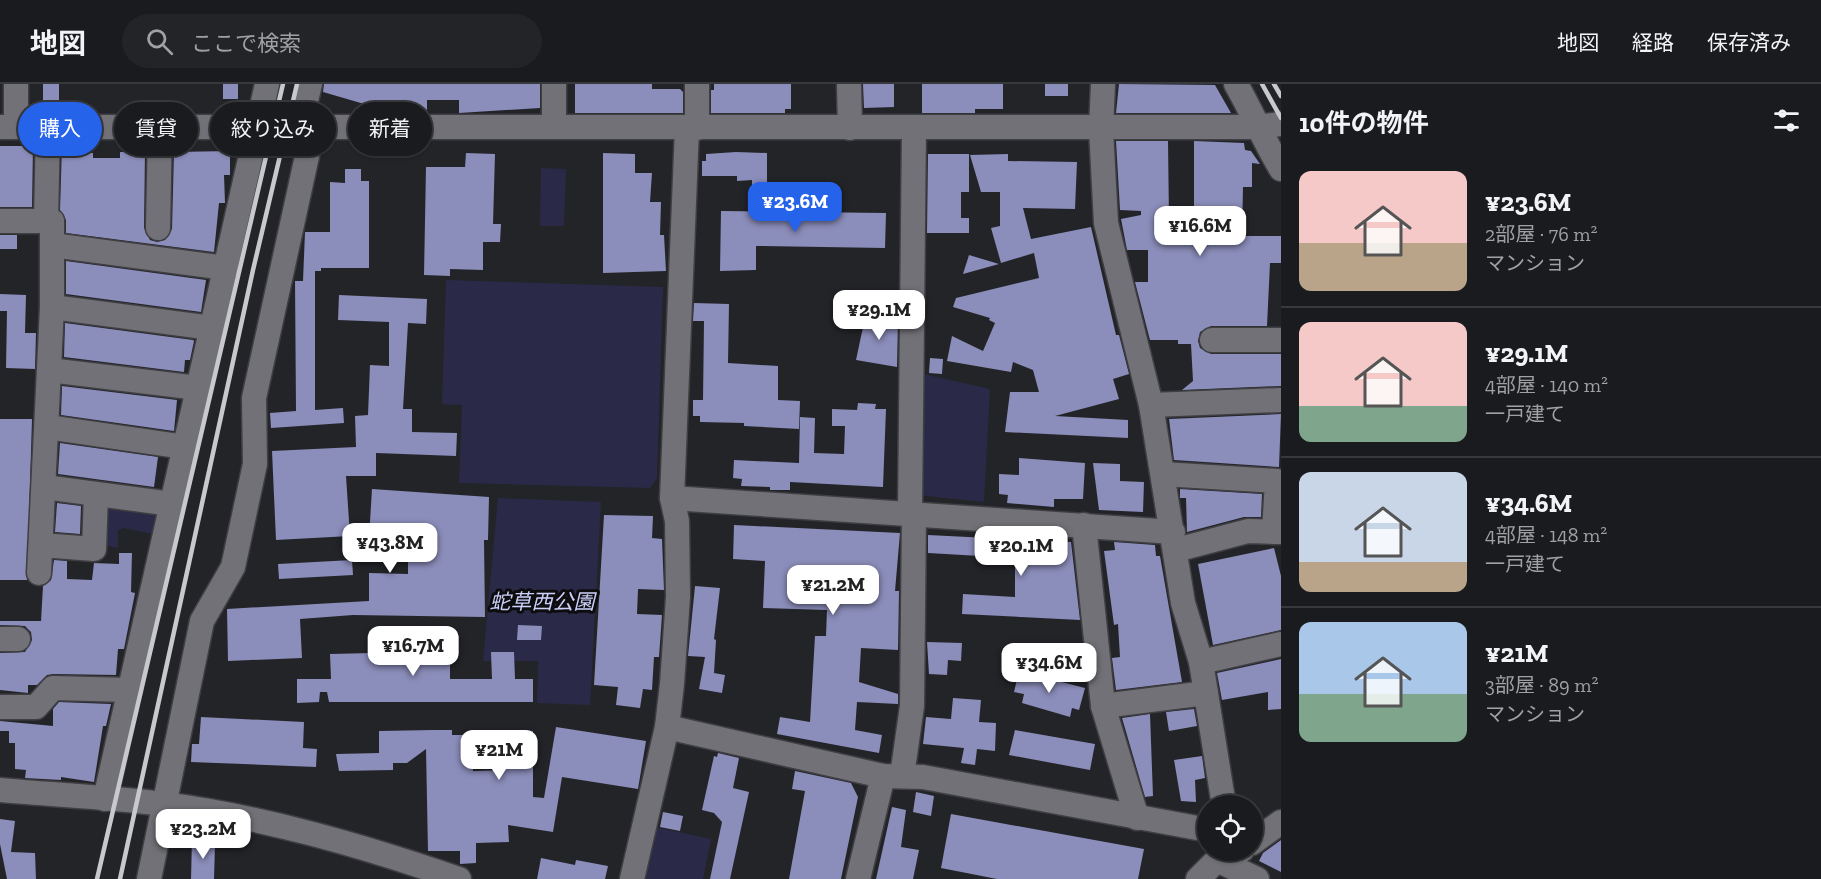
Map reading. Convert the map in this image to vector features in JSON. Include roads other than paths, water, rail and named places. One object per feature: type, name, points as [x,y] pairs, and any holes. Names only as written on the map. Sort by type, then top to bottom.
[{"type":"street","points":[[8,127],[16,84]]},
{"type":"street","points":[[263,102],[267,84]]},
{"type":"street","points":[[306,102],[310,84]]},
{"type":"street","points":[[554,84],[554,125]]},
{"type":"street","points":[[632,879],[667,727],[678,597],[677,521],[672,498],[692,128],[697,84]]},
{"type":"street","points":[[849,84],[850,128]]},
{"type":"street","points":[[1103,84],[1101,129],[1106,223],[1151,405],[1175,541],[1183,603],[1201,662],[1222,795]]},
{"type":"street","points":[[1236,84],[1252,113],[1256,127],[1281,169]]},
{"type":"street","points":[[336,126],[1101,129],[1256,127],[1281,124]]},
{"type":"street","points":[[858,879],[912,706],[914,129]]},
{"type":"street","points":[[46,221],[47,156]]},
{"type":"street","points":[[158,228],[159,156]]},
{"type":"street","points":[[105,799],[251,156]]},
{"type":"street","points":[[149,879],[202,621],[233,567],[255,464],[254,398],[307,156]]},
{"type":"street","points":[[0,221],[52,221],[52,307],[39,573]]},
{"type":"street","points":[[52,245],[226,268]]},
{"type":"street","points":[[52,307],[212,328]]},
{"type":"street","points":[[1212,340],[1281,340]]},
{"type":"street","points":[[49,370],[198,388]]},
{"type":"street","points":[[1151,405],[1281,400]]},
{"type":"street","points":[[47,427],[185,447]]},
{"type":"street","points":[[672,498],[1084,525],[1175,541],[1248,531],[1278,532],[1277,481],[1163,474]]},
{"type":"street","points":[[44,487],[172,504]]},
{"type":"street","points":[[41,545],[94,549],[96,494]]},
{"type":"street","points":[[1084,525],[1103,706],[1137,818]]},
{"type":"street","points":[[1201,662],[1281,644]]},
{"type":"street","points":[[0,707],[36,707],[53,688],[130,690]]},
{"type":"street","points":[[1103,706],[1206,693]]},
{"type":"street","points":[[667,727],[892,776],[923,777],[1197,828]]},
{"type":"street","points":[[0,790],[164,804],[265,823],[372,849],[459,879]]},
{"type":"street","points":[[1263,834],[1281,822]]},
{"type":"street","points":[[1198,879],[1224,861]]},
{"type":"street","points":[[1244,861],[1257,879]]},
{"type":"railway","points":[[97,879],[283,84]]},
{"type":"railway","points":[[120,879],[253,270],[297,84]]},
{"type":"railway","points":[[1262,84],[1281,118]]},
{"type":"railway","points":[[1274,84],[1281,96]]},
{"type":"park label","name":"蛇草西公園","points":[[542,601]]}]
